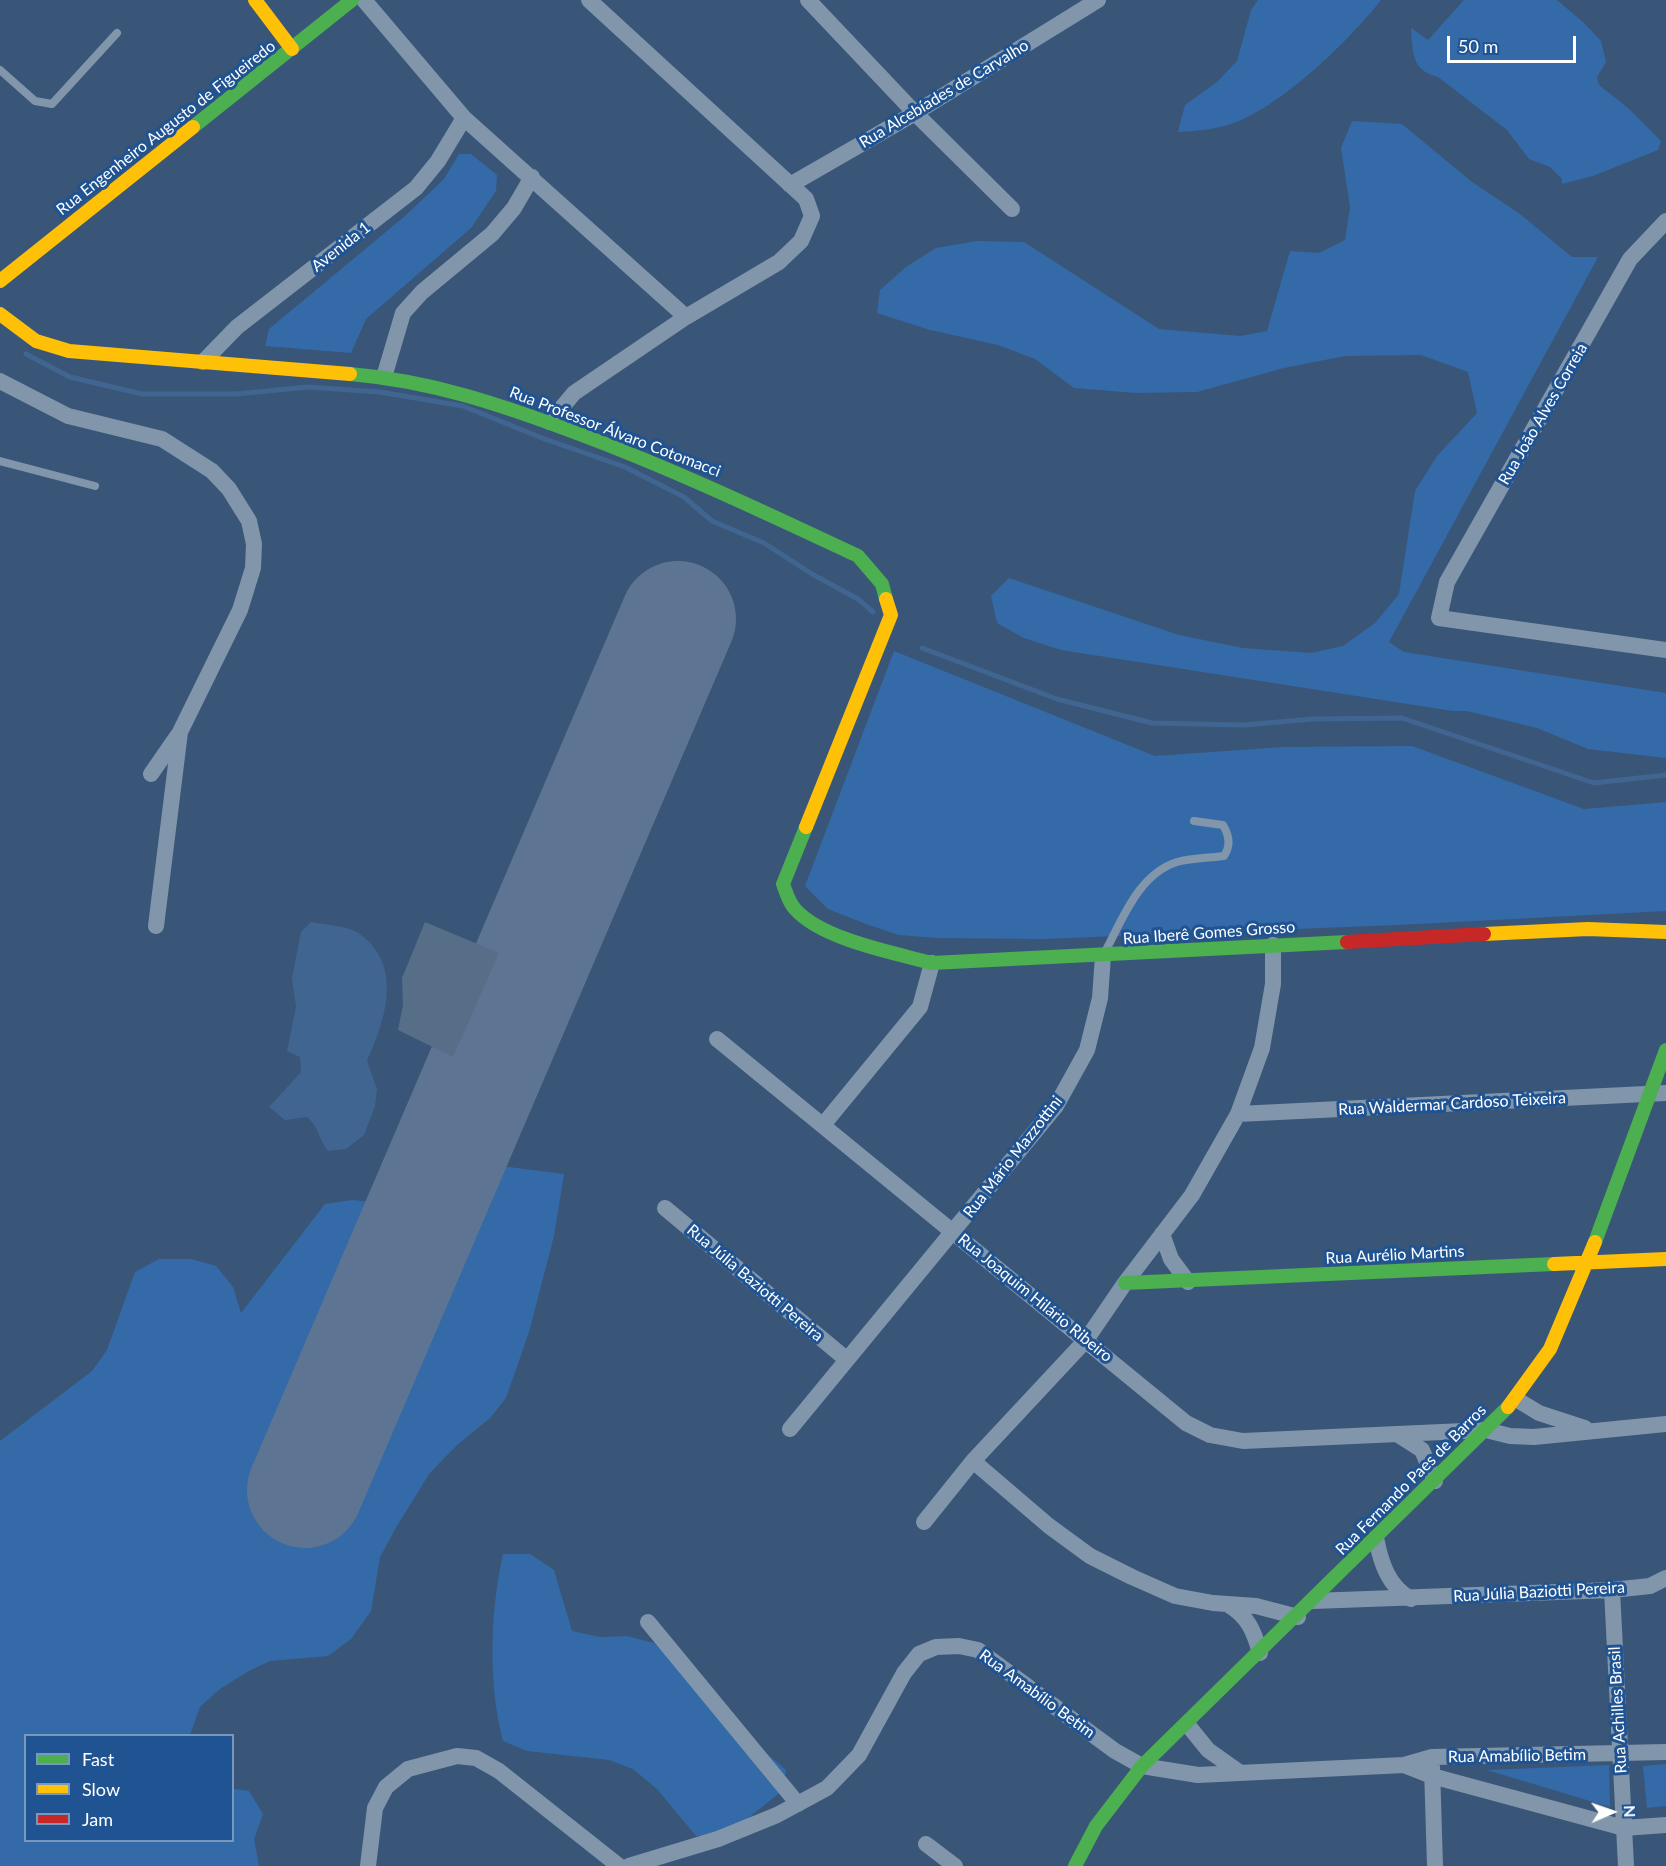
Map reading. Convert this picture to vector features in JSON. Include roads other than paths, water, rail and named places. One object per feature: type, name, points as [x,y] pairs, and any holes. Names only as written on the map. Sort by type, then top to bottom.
[{"type":"street","points":[[255,0],[292,49]]},
{"type":"street","name":"Rua Engenheiro Augusto de Figueiredo","points":[[0,281],[352,0]]},
{"type":"street","points":[[364,0],[464,118],[686,317]]},
{"type":"street","points":[[550,422],[574,393],[686,317],[779,262],[801,240],[813,216],[806,199],[589,0]]},
{"type":"street","points":[[808,0],[915,113],[1012,209]]},
{"type":"street","name":"Rua Alcebíades de Carvalho","points":[[790,185],[915,113],[1098,0]]},
{"type":"street","name":"Avenida 1","points":[[203,362],[237,327],[416,188],[438,161],[464,118]]},
{"type":"street","points":[[384,377],[403,313],[422,292],[492,234],[514,207],[532,177]]},
{"type":"street","name":"Rua João Alves Correia","points":[[1666,221],[1630,259],[1448,582],[1439,618],[1666,650]]},
{"type":"street","name":"Rua Professor Álvaro Cotomacci","points":[[0,314],[36,341],[69,351],[384,377],[437,386],[550,422],[727,494],[858,556],[882,584],[891,615],[783,884]]},
{"type":"street","points":[[0,381],[68,416],[162,439],[212,471],[229,489],[249,521],[254,544],[253,568],[240,610],[180,732],[150,774]]},
{"type":"street","points":[[156,926],[180,732]]},
{"type":"street","name":"Rua Iberê Gomes Grosso","points":[[783,884],[794,909],[824,930],[877,949],[932,963],[1103,956],[1588,929],[1666,932]]},
{"type":"street","points":[[924,1522],[973,1461],[1086,1340],[1125,1282],[1192,1195],[1238,1114],[1262,1048],[1273,984],[1273,945]]},
{"type":"street","name":"Rua Mário Mazzottini","points":[[790,1429],[1056,1106],[1087,1050],[1100,998],[1103,956]]},
{"type":"street","points":[[824,1125],[920,1007],[932,963]]},
{"type":"street","name":"Rua Joaquim Hilário Ribeiro","points":[[717,1039],[1186,1423],[1210,1435],[1243,1441],[1486,1430],[1509,1436],[1534,1437],[1666,1424]]},
{"type":"street","name":"Rua Fernando Paes de Barros","points":[[1075,1866],[1096,1826],[1142,1766],[1298,1617],[1516,1399],[1550,1349],[1587,1262],[1666,1050]]},
{"type":"street","name":"Rua Waldermar Cardoso Teixeira","points":[[1238,1114],[1666,1094]]},
{"type":"street","name":"Rua Júlia Baziotti Pereira","points":[[665,1208],[846,1359]]},
{"type":"street","points":[[1162,1234],[1171,1259],[1188,1282]]},
{"type":"street","name":"Rua Aurélio Martins","points":[[1125,1282],[1188,1282],[1666,1259]]},
{"type":"street","name":"Rua Joaquim Hilário Ribeiro","points":[[1516,1399],[1539,1413],[1592,1430]]},
{"type":"street","points":[[1396,1433],[1422,1450],[1435,1481]]},
{"type":"street","points":[[973,1461],[1049,1526],[1090,1556],[1175,1596],[1256,1606],[1298,1617]]},
{"type":"street","points":[[1376,1538],[1381,1563],[1391,1582],[1411,1599]]},
{"type":"street","name":"Rua Júlia Baziotti Pereira","points":[[1314,1601],[1612,1590],[1650,1586],[1666,1578]]},
{"type":"street","name":"Rua Achilles Brasil","points":[[1612,1590],[1626,1866]]},
{"type":"street","points":[[1227,1603],[1241,1612],[1250,1624],[1260,1653]]},
{"type":"street","points":[[648,1622],[798,1804]]},
{"type":"street","name":"Rua Amabílio Betim","points":[[629,1866],[718,1839],[798,1804],[827,1788],[859,1755],[904,1673],[920,1654],[936,1647],[959,1646],[978,1650],[1116,1751],[1142,1766],[1198,1775],[1404,1765],[1432,1758],[1666,1752]]},
{"type":"street","points":[[1187,1724],[1208,1750],[1239,1772]]},
{"type":"street","points":[[368,1866],[375,1808],[386,1787],[408,1769],[457,1756],[476,1758],[499,1771],[603,1851],[619,1866]]},
{"type":"street","points":[[1432,1758],[1436,1866]]},
{"type":"street","name":"Rua Amabílio Betim","points":[[1404,1765],[1432,1776],[1624,1828],[1666,1826]]},
{"type":"street","points":[[926,1844],[955,1866]]},
{"type":"lane","points":[[0,70],[35,101],[52,104],[117,33]]},
{"type":"lane","points":[[0,461],[94,486]]},
{"type":"lane","name":"Rua Mário Mazzottini","points":[[1103,956],[1136,894],[1154,875],[1177,862],[1224,856],[1228,849],[1228,832],[1223,825],[1194,821]]},
{"type":"waterway","points":[[26,354],[70,377],[142,394],[236,394],[308,387],[380,392],[463,406],[542,438],[625,467],[684,497],[712,521],[764,543],[812,574],[858,599],[873,612]]},
{"type":"waterway","points":[[922,648],[1057,699],[1152,723],[1244,725],[1313,719],[1402,718],[1594,783],[1666,775]]}]
